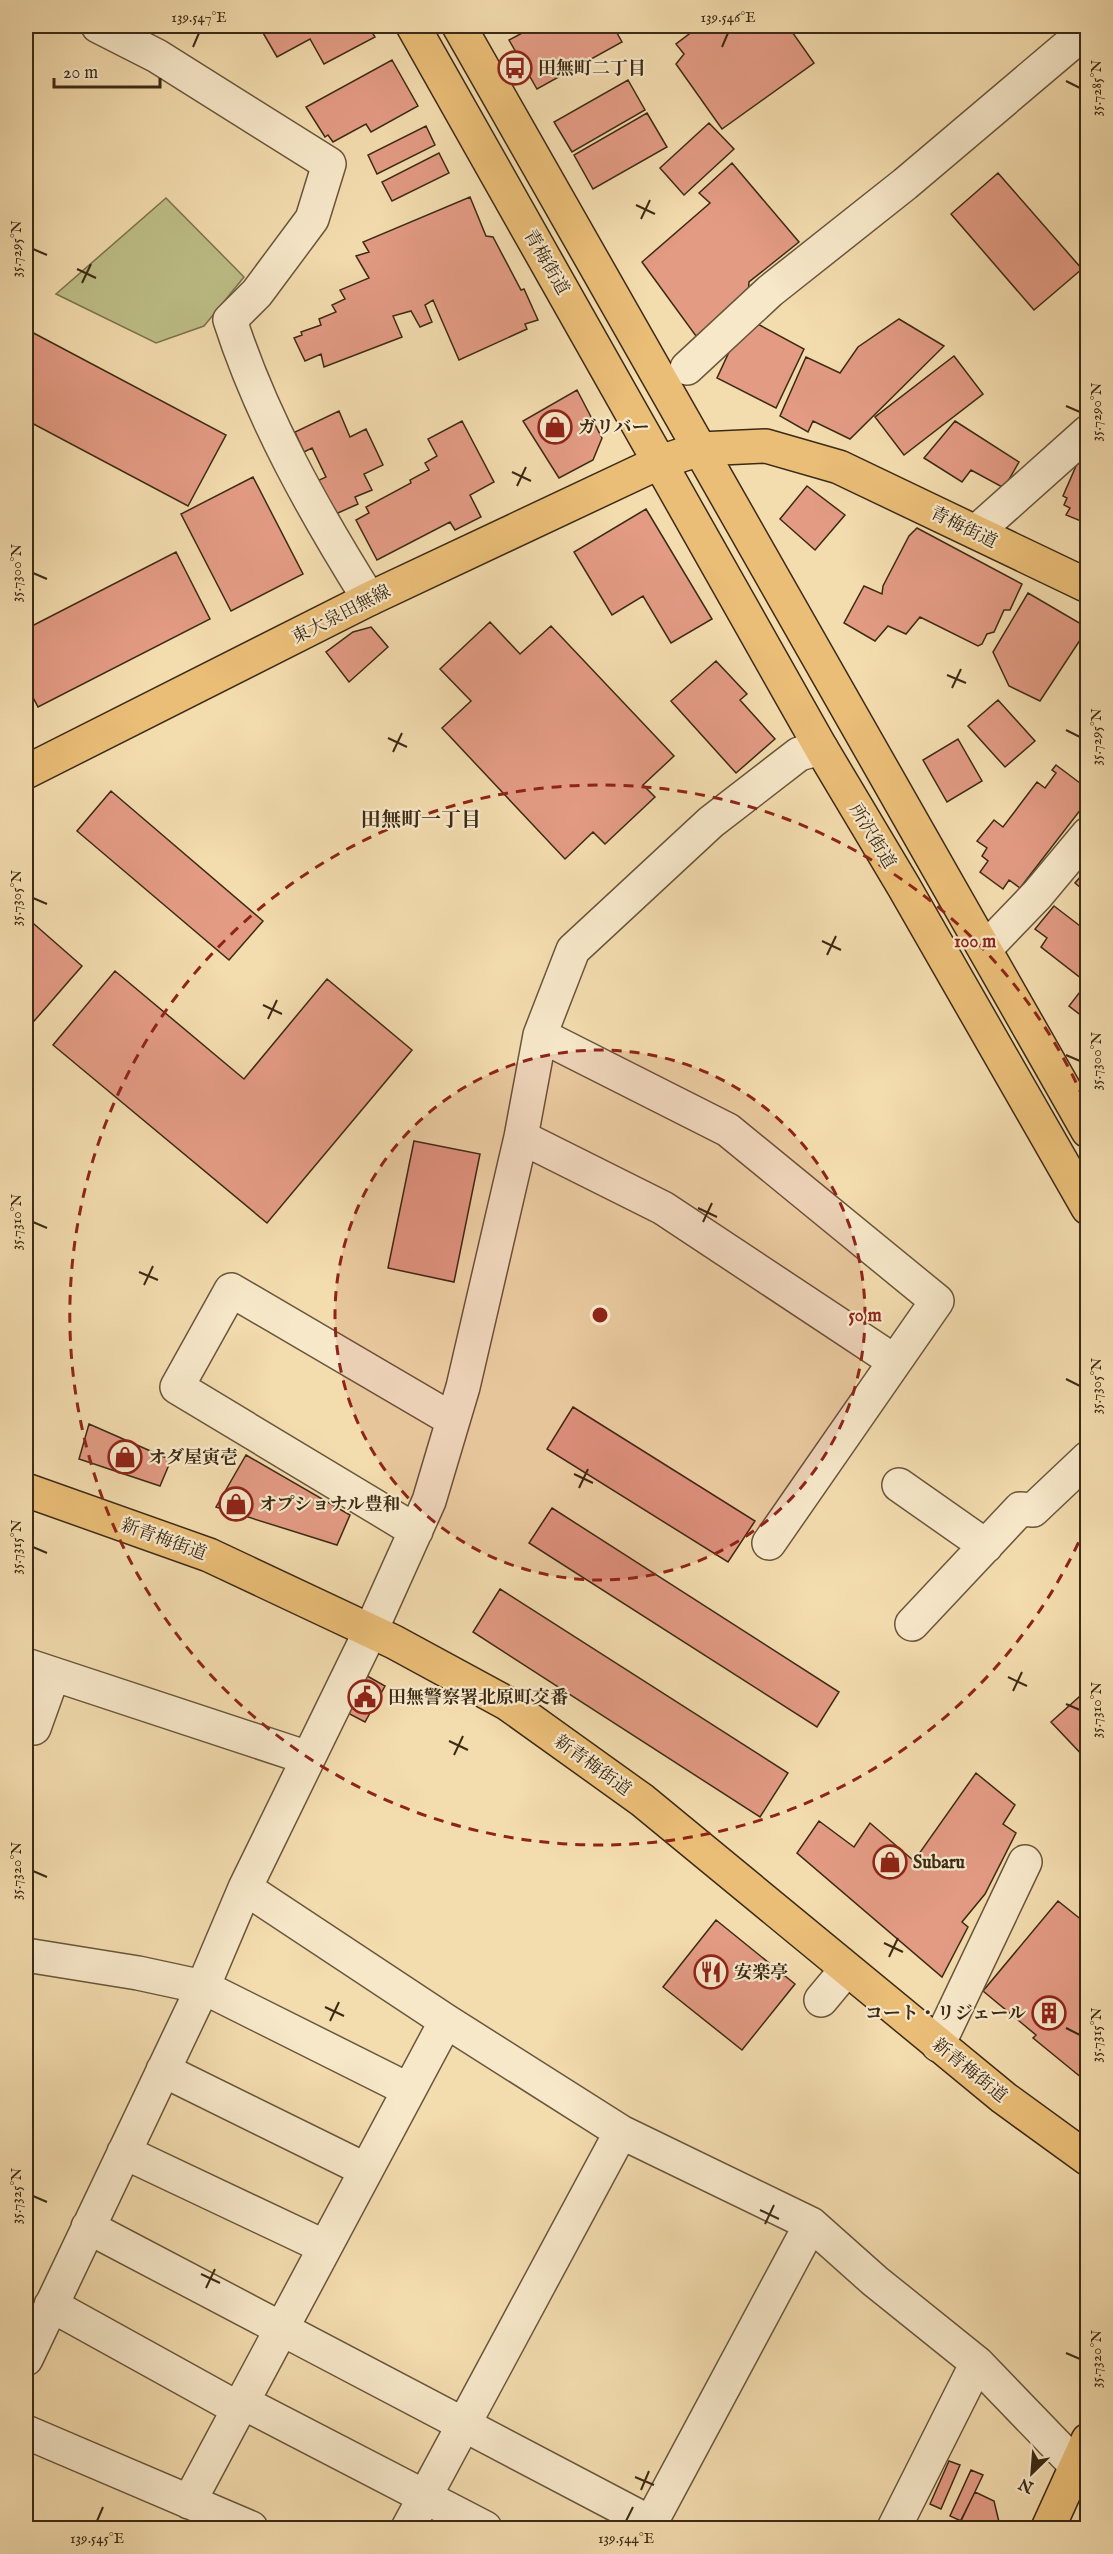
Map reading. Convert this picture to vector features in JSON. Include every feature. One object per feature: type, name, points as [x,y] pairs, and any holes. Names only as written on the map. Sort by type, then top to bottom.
[{"type":"main road","name":"青梅街道","points":[[412,26],[660,462],[700,449],[766,446],[839,467],[1088,586]]},
{"type":"main road","points":[[459,26],[1088,1131]]},
{"type":"main road","name":"東大泉田無線","points":[[26,772],[369,599],[660,462]]},
{"type":"main road","name":"所沢街道","points":[[660,462],[821,748],[910,897],[1088,1208]]},
{"type":"main road","name":"新青梅街道","points":[[26,1490],[209,1555],[371,1630],[518,1711],[642,1800],[938,2045],[1004,2098],[1088,2159]]},
{"type":"main road","points":[[1048,2529],[1084,2462]]},
{"type":"street","points":[[98,26],[157,56],[329,164],[312,219],[257,293],[230,320],[242,356],[310,502],[369,599]]},
{"type":"street","points":[[687,368],[770,291],[1082,46]]},
{"type":"street","points":[[976,532],[1088,432]]},
{"type":"street","points":[[26,2359],[203,1987],[245,1888],[371,1630],[429,1501],[453,1420],[521,1137],[540,1035],[573,950],[711,822],[799,754],[821,748]]},
{"type":"street","points":[[985,950],[1037,895],[1088,834]]},
{"type":"street","points":[[540,1035],[728,1130],[937,1301],[769,1543]]},
{"type":"street","points":[[521,1137],[663,1208],[894,1361]]},
{"type":"street","points":[[416,1530],[177,1386],[231,1290],[453,1420]]},
{"type":"street","points":[[912,1624],[1020,1509],[1033,1510],[1088,1458]]},
{"type":"street","points":[[899,1485],[986,1546]]},
{"type":"street","points":[[34,1728],[40,1670],[308,1758]]},
{"type":"street","points":[[938,2045],[1025,1862]]},
{"type":"street","points":[[245,1888],[446,2021],[621,2132],[811,2223],[875,2281],[977,2362],[1084,2462]]},
{"type":"street","points":[[26,1955],[138,1973],[203,1987],[409,2090]]},
{"type":"street","points":[[821,2000],[846,1970]]},
{"type":"street","points":[[189,2502],[446,2021]]},
{"type":"street","points":[[163,2070],[366,2170]]},
{"type":"street","points":[[408,2529],[621,2132]]},
{"type":"street","points":[[124,2152],[326,2247]]},
{"type":"street","points":[[88,2227],[464,2424],[650,2526],[811,2223]]},
{"type":"street","points":[[51,2305],[241,2406],[486,2529]]},
{"type":"street","points":[[894,2529],[977,2362]]},
{"type":"street","points":[[26,2432],[251,2529]]},
{"type":"green space","points":[[166,198],[244,277],[204,326],[156,343],[56,294]]},
{"type":"building","points":[[259,26],[368,26],[375,37],[324,64],[310,39],[277,57]]},
{"type":"building","points":[[535,26],[613,26],[622,42],[537,89],[509,40]]},
{"type":"building","points":[[683,26],[788,26],[814,63],[722,129],[676,64],[684,54],[676,44],[689,34]]},
{"type":"building","points":[[392,60],[418,106],[371,132],[366,124],[333,142],[328,135],[325,137],[306,107]]},
{"type":"building","points":[[628,80],[645,110],[572,152],[554,122]]},
{"type":"building","points":[[647,113],[667,147],[593,189],[574,155]]},
{"type":"building","points":[[709,123],[734,149],[684,195],[660,168]]},
{"type":"building","points":[[426,126],[435,145],[377,174],[368,155]]},
{"type":"building","points":[[439,153],[449,173],[392,201],[382,182]]},
{"type":"building","points":[[732,163],[799,242],[749,282],[748,295],[696,336],[642,262],[710,203],[699,193]]},
{"type":"building","points":[[998,173],[1082,269],[1034,310],[951,214]]},
{"type":"building","points":[[470,197],[486,236],[493,237],[521,290],[524,289],[538,320],[525,324],[527,329],[459,360],[433,300],[425,305],[432,322],[420,327],[411,311],[393,316],[402,337],[324,367],[321,354],[305,361],[294,338],[302,335],[301,332],[321,325],[319,319],[336,312],[332,305],[345,299],[340,290],[369,278],[356,256],[369,252],[363,242]]},
{"type":"building","points":[[899,319],[944,346],[850,439],[813,421],[808,432],[780,416],[806,357],[840,373],[858,347]]},
{"type":"building","points":[[754,322],[804,349],[776,408],[717,378],[736,337]]},
{"type":"building","points":[[26,329],[226,435],[188,506],[26,420]]},
{"type":"building","points":[[954,356],[983,394],[904,455],[875,417]]},
{"type":"building","points":[[577,390],[602,438],[593,460],[559,478],[523,421]]},
{"type":"building","points":[[339,411],[350,437],[366,429],[383,465],[364,474],[372,490],[355,497],[358,504],[329,517],[313,483],[326,477],[312,448],[304,452],[295,432]]},
{"type":"building","points":[[462,421],[494,482],[470,495],[481,517],[455,530],[450,522],[377,560],[356,520],[369,513],[366,507],[411,483],[410,480],[429,470],[425,463],[437,456],[428,439]]},
{"type":"building","points":[[955,421],[1019,462],[1004,488],[971,470],[962,482],[924,458]]},
{"type":"building","points":[[1083,450],[1088,452],[1088,524],[1066,515],[1070,508],[1064,505],[1067,498],[1063,496]]},
{"type":"building","points":[[253,477],[303,574],[231,611],[181,514]]},
{"type":"building","points":[[807,486],[845,515],[815,550],[780,519]]},
{"type":"building","points":[[646,509],[712,619],[671,643],[643,596],[612,615],[574,552]]},
{"type":"building","points":[[917,528],[1022,584],[1010,610],[1004,610],[994,632],[987,634],[982,644],[978,646],[920,617],[906,634],[888,626],[875,641],[844,623],[864,586],[882,594],[883,586],[909,536]]},
{"type":"building","points":[[26,533],[33,537],[26,552]]},
{"type":"building","points":[[176,552],[210,619],[38,707],[26,684],[26,629]]},
{"type":"building","points":[[1028,593],[1088,628],[1040,701],[1009,686],[993,652]]},
{"type":"building","points":[[490,622],[520,654],[551,626],[674,756],[643,785],[655,797],[605,844],[593,832],[565,859],[442,728],[471,701],[440,669]]},
{"type":"building","points":[[371,627],[388,647],[349,682],[326,652],[353,632]]},
{"type":"building","points":[[716,661],[747,694],[740,700],[775,739],[736,773],[671,701]]},
{"type":"building","points":[[1088,693],[1088,712],[1080,708]]},
{"type":"building","points":[[998,700],[1035,741],[1005,767],[968,726]]},
{"type":"building","points":[[958,739],[982,781],[947,802],[923,760]]},
{"type":"building","points":[[1056,765],[1088,789],[1088,800],[1020,888],[1009,880],[1003,889],[980,872],[988,861],[982,856],[987,848],[977,841],[994,820],[1003,827],[1037,782],[1045,788],[1056,773],[1052,770]]},
{"type":"building","points":[[111,791],[263,921],[229,960],[77,831]]},
{"type":"building","points":[[1088,868],[1088,894],[1075,883]]},
{"type":"building","points":[[1054,906],[1088,932],[1088,1034],[1080,1028],[1087,1020],[1069,1006],[1087,983],[1041,947],[1047,938],[1035,929]]},
{"type":"building","points":[[26,917],[82,966],[28,1028],[26,1026]]},
{"type":"building","points":[[115,971],[244,1079],[327,979],[412,1050],[267,1223],[53,1045]]},
{"type":"building","points":[[414,1141],[480,1154],[454,1282],[388,1268]]},
{"type":"building","points":[[573,1407],[755,1521],[728,1562],[547,1449]]},
{"type":"building","points":[[89,1424],[171,1460],[160,1486],[79,1459]]},
{"type":"building","points":[[246,1455],[350,1515],[337,1545],[216,1507]]},
{"type":"building","points":[[552,1508],[839,1692],[817,1727],[529,1543]]},
{"type":"building","points":[[500,1589],[788,1773],[760,1817],[473,1632]]},
{"type":"building","points":[[362,1673],[385,1686],[365,1722],[342,1710]]},
{"type":"building","points":[[1088,1689],[1088,1761],[1051,1722]]},
{"type":"building","points":[[976,1773],[1015,1805],[1003,1824],[1016,1833],[985,1894],[962,1922],[968,1927],[942,1977],[797,1853],[819,1821],[854,1847],[870,1823],[914,1861]]},
{"type":"building","name":"コート・リジェール","points":[[1058,1901],[1088,1925],[1088,2083],[1033,2038],[1036,2035],[983,1991]]},
{"type":"building","points":[[716,1920],[795,1984],[742,2050],[663,1987]]},
{"type":"building","points":[[949,2461],[960,2465],[941,2509],[930,2504]]},
{"type":"building","points":[[971,2470],[983,2475],[961,2521],[950,2516]]},
{"type":"building","points":[[975,2492],[994,2501],[999,2522],[996,2528],[957,2528]]},
{"type":"place","name":"田無町二丁目","points":[[515,68]]},
{"type":"place","name":"ガリバー","points":[[555,427]]},
{"type":"place","name":"オダ屋寅壱","points":[[125,1457]]},
{"type":"place","name":"オプショナル豊和","points":[[236,1504]]},
{"type":"place","name":"田無警察署北原町交番","points":[[365,1697]]},
{"type":"place","name":"Subaru","points":[[890,1862]]},
{"type":"place","name":"安楽亭","points":[[711,1972]]},
{"type":"place","name":"コート・リジェール","points":[[1049,2013]]},
{"type":"district","name":"田無町一丁目","points":[[421,819]]}]
